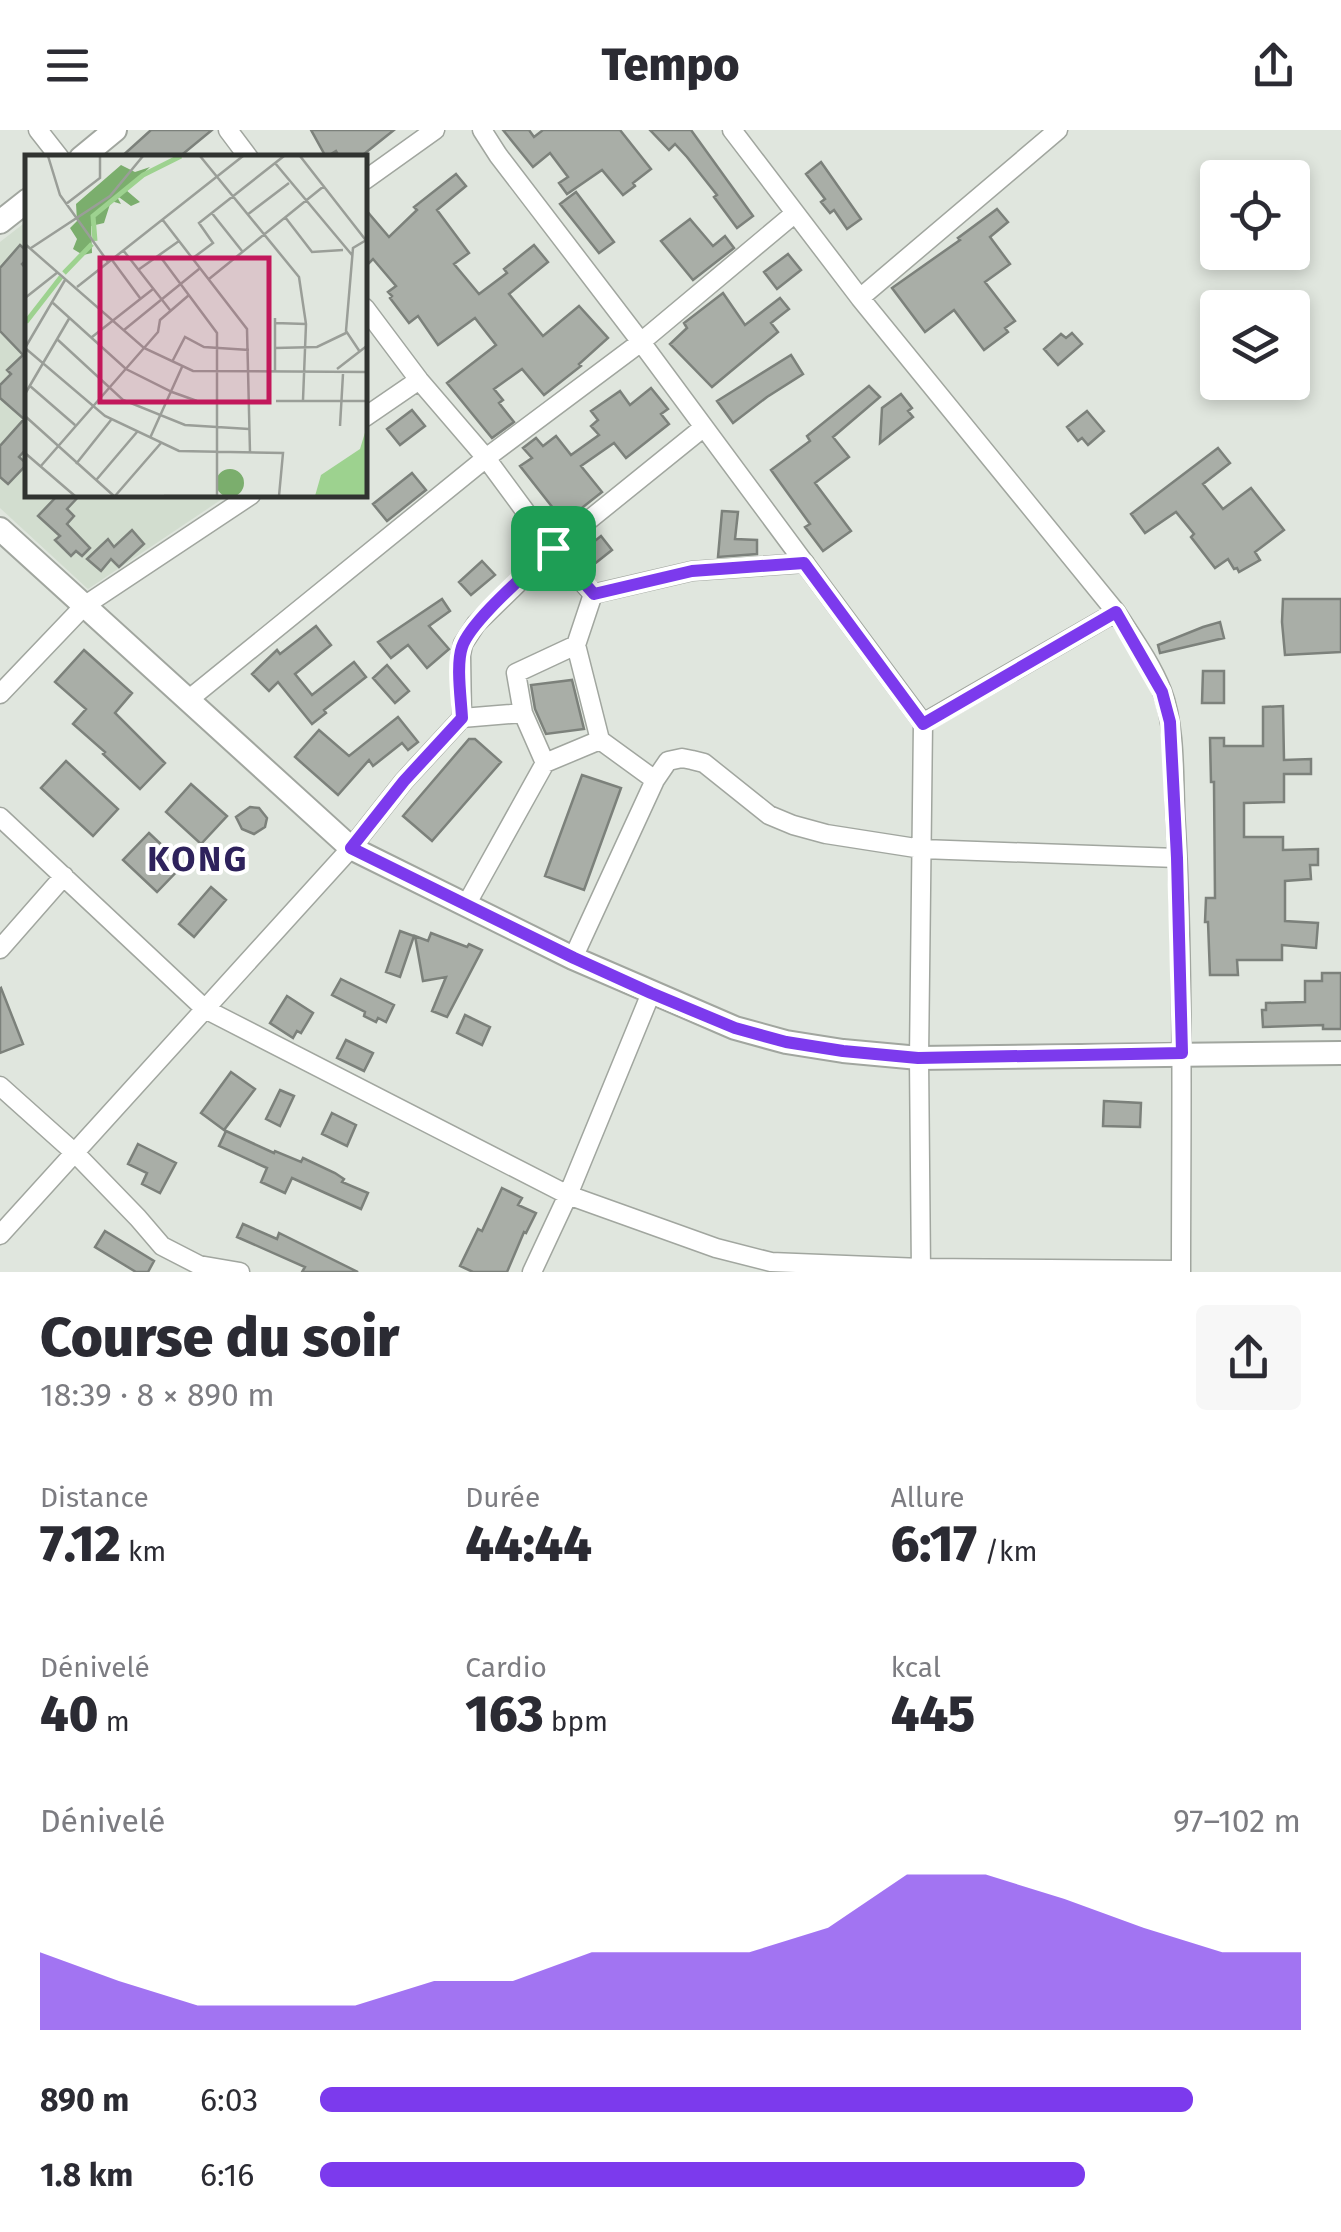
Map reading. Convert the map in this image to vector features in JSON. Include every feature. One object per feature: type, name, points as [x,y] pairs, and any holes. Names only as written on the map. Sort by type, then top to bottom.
[{"type":"main road","points":[[90,155],[115,130]]},
{"type":"main road","points":[[0,222],[25,202]]},
{"type":"main road","points":[[0,529],[351,848],[574,958],[735,1028],[786,1042],[918,1058],[1341,1053]]},
{"type":"street","points":[[38,130],[58,155]]},
{"type":"street","points":[[228,130],[247,155]]},
{"type":"street","points":[[368,178],[435,130]]},
{"type":"street","points":[[482,130],[923,724],[918,1058],[921,1270]]},
{"type":"street","points":[[860,298],[1058,130]]},
{"type":"street","points":[[0,817],[206,1009],[568,1195],[716,1248],[771,1262],[921,1270],[1180,1271],[1182,1053],[1177,858],[1170,722],[1162,692],[1116,612],[860,298],[794,214],[738,132]]},
{"type":"street","points":[[188,700],[486,458],[641,342],[794,214]]},
{"type":"street","points":[[368,312],[553,548],[594,594]]},
{"type":"street","points":[[368,415],[419,380]]},
{"type":"street","points":[[462,718],[460,656],[476,624],[553,548],[704,427]]},
{"type":"street","points":[[0,694],[84,606],[246,498]]},
{"type":"street","points":[[594,594],[692,571],[804,563]]},
{"type":"street","points":[[594,594],[576,645],[600,740],[655,780]]},
{"type":"street","points":[[923,724],[1116,612]]},
{"type":"street","points":[[544,763],[522,713],[516,674],[576,645]]},
{"type":"street","points":[[0,1235],[351,848],[404,781],[462,718],[522,713]]},
{"type":"street","points":[[466,905],[544,763],[600,740]]},
{"type":"street","points":[[574,958],[655,780],[668,761],[675,758],[704,763],[769,816],[826,834],[922,849],[1177,858]]},
{"type":"street","points":[[0,948],[64,876]]},
{"type":"street","points":[[532,1272],[651,993]]},
{"type":"street","points":[[0,1086],[76,1154],[162,1246],[198,1264],[240,1272]]},
{"type":"shaded area","points":[[25,223],[25,498],[224,498],[88,589],[0,508],[0,242]]},
{"type":"building","points":[[151,130],[212,130],[182,155],[123,155]]},
{"type":"building","points":[[311,130],[394,130],[363,155],[338,155],[336,151],[325,155]]},
{"type":"building","points":[[503,130],[529,130],[534,137],[543,130],[620,130],[651,169],[623,195],[602,170],[567,194],[559,183],[568,177],[550,153],[533,167]]},
{"type":"building","points":[[650,130],[691,130],[753,216],[737,228],[687,157],[675,144],[669,150]]},
{"type":"building","points":[[821,162],[861,219],[847,229],[834,210],[830,213],[821,202],[825,199],[806,174]]},
{"type":"building","points":[[456,174],[466,186],[437,210],[469,253],[454,264],[479,294],[534,245],[548,262],[509,294],[543,336],[579,306],[608,338],[544,395],[522,369],[494,389],[514,422],[492,438],[447,383],[496,345],[475,318],[438,345],[418,316],[409,323],[390,298],[388,292],[396,286],[373,259],[368,264],[368,212],[389,237],[417,210],[414,207]]},
{"type":"building","points":[[576,192],[614,242],[599,253],[560,204]]},
{"type":"building","points":[[997,209],[1008,222],[990,237],[1010,264],[985,282],[1015,321],[1005,328],[1008,332],[984,350],[954,310],[925,332],[892,288]]},
{"type":"building","points":[[690,219],[713,246],[725,236],[734,248],[693,280],[661,241]]},
{"type":"building","points":[[20,245],[25,249],[25,450],[19,457],[25,466],[8,484],[0,477],[0,446],[24,419],[0,398],[0,385],[11,374],[7,370],[23,355],[0,331],[0,268]]},
{"type":"building","points":[[788,254],[801,270],[777,289],[764,272]]},
{"type":"building","points":[[723,293],[745,325],[780,298],[789,309],[771,323],[778,332],[712,387],[670,344],[687,328],[684,323]]},
{"type":"building","points":[[1072,333],[1082,344],[1058,365],[1044,349],[1061,334],[1066,338]]},
{"type":"building","points":[[791,355],[803,374],[733,423],[717,401]]},
{"type":"building","points":[[869,386],[880,397],[833,437],[849,457],[815,483],[851,531],[823,551],[805,527],[810,524],[771,470],[810,441],[807,436]]},
{"type":"building","points":[[651,388],[668,409],[661,414],[669,424],[626,458],[614,443],[581,466],[602,492],[564,522],[520,466],[532,458],[523,448],[536,438],[543,446],[556,436],[571,455],[599,435],[591,426],[598,420],[591,411],[620,391],[630,405]]},
{"type":"building","points":[[901,394],[912,408],[908,411],[913,417],[880,443],[882,408]]},
{"type":"building","points":[[412,410],[425,426],[400,445],[387,429]]},
{"type":"building","points":[[1087,411],[1104,431],[1088,445],[1082,438],[1078,441],[1067,427]]},
{"type":"building","points":[[1218,448],[1230,463],[1203,484],[1223,509],[1251,488],[1284,530],[1255,552],[1260,560],[1239,572],[1228,559],[1215,568],[1176,512],[1145,533],[1131,514]]},
{"type":"building","points":[[412,473],[426,490],[387,521],[373,504]]},
{"type":"building","points":[[55,498],[77,498],[67,509],[74,516],[67,524],[90,548],[82,556],[76,551],[71,556],[55,540],[60,536],[38,516]]},
{"type":"building","points":[[722,511],[738,512],[735,539],[757,540],[757,554],[718,557]]},
{"type":"building","points":[[132,530],[144,544],[119,567],[111,559],[101,571],[87,559],[108,539],[114,547]]},
{"type":"building","points":[[601,536],[612,550],[588,569],[576,556]]},
{"type":"building","points":[[482,561],[495,575],[471,595],[459,582]]},
{"type":"building","points":[[442,599],[450,611],[429,626],[449,649],[427,668],[408,645],[391,658],[378,642]]},
{"type":"building","points":[[1283,599],[1341,599],[1341,652],[1285,655]]},
{"type":"building","points":[[1220,622],[1224,638],[1160,653],[1158,645]]},
{"type":"building","points":[[316,626],[331,645],[295,674],[312,695],[354,662],[366,677],[312,724],[278,682],[269,691],[252,674],[277,650],[280,654]]},
{"type":"building","points":[[84,650],[132,693],[115,713],[165,763],[140,789],[73,724],[86,709],[55,682]]},
{"type":"building","points":[[387,665],[409,691],[395,703],[373,678]]},
{"type":"building","points":[[1203,671],[1224,671],[1224,703],[1202,703]]},
{"type":"building","points":[[572,680],[584,729],[546,734],[535,709],[531,685]]},
{"type":"building","points":[[1283,706],[1284,760],[1311,759],[1311,774],[1284,774],[1284,802],[1244,803],[1244,837],[1283,837],[1283,850],[1318,849],[1318,865],[1310,865],[1311,879],[1285,881],[1285,921],[1318,923],[1316,948],[1282,945],[1282,960],[1237,960],[1238,975],[1210,975],[1206,898],[1215,898],[1210,738],[1224,738],[1224,746],[1263,746],[1263,707]]},
{"type":"building","points":[[398,717],[418,742],[408,750],[402,743],[373,766],[369,760],[338,795],[295,757],[319,730],[349,756]]},
{"type":"building","points":[[469,739],[475,739],[501,762],[432,841],[403,816]]},
{"type":"building","points":[[66,761],[118,809],[93,836],[41,788]]},
{"type":"building","points":[[582,775],[621,788],[584,890],[545,876]]},
{"type":"building","points":[[191,784],[227,816],[201,844],[166,812]]},
{"type":"building","points":[[250,807],[259,808],[267,818],[265,827],[254,834],[242,829],[236,817]]},
{"type":"building","points":[[149,833],[183,865],[157,892],[123,860]]},
{"type":"building","points":[[211,887],[226,900],[194,937],[179,924]]},
{"type":"building","points":[[400,931],[414,936],[400,977],[386,972]]},
{"type":"building","points":[[431,933],[482,950],[447,1017],[432,1011],[446,977],[423,981],[415,936],[428,941]]},
{"type":"building","points":[[1322,973],[1341,973],[1341,1029],[1323,1029],[1323,1025],[1263,1027],[1262,1010],[1266,1010],[1266,1003],[1305,1002],[1305,981],[1322,981]]},
{"type":"building","points":[[341,979],[394,1005],[386,1022],[364,1016],[365,1012],[332,995]]},
{"type":"building","points":[[0,989],[23,1044],[0,1053]]},
{"type":"building","points":[[287,996],[313,1013],[301,1033],[297,1031],[293,1038],[270,1023]]},
{"type":"building","points":[[465,1015],[490,1027],[482,1045],[457,1033]]},
{"type":"building","points":[[346,1040],[373,1053],[364,1071],[337,1058]]},
{"type":"building","points":[[231,1072],[255,1089],[224,1130],[201,1113]]},
{"type":"building","points":[[280,1090],[294,1096],[280,1126],[266,1119]]},
{"type":"building","points":[[1104,1101],[1141,1103],[1140,1127],[1103,1126]]},
{"type":"building","points":[[332,1113],[356,1125],[347,1146],[322,1134]]},
{"type":"building","points":[[226,1131],[274,1153],[301,1162],[303,1158],[335,1173],[344,1179],[342,1182],[368,1193],[361,1209],[292,1178],[285,1193],[261,1182],[267,1168],[219,1146]]},
{"type":"building","points":[[138,1144],[176,1163],[160,1193],[142,1184],[147,1173],[128,1164]]},
{"type":"building","points":[[502,1188],[522,1198],[518,1205],[536,1213],[507,1272],[473,1272],[460,1266]]},
{"type":"building","points":[[243,1224],[277,1239],[279,1233],[358,1272],[302,1272],[305,1267],[237,1237]]},
{"type":"building","points":[[105,1231],[154,1261],[148,1272],[136,1272],[95,1247]]},
{"type":"district","name":"KONG","points":[[198,859]]},
{"type":"route","points":[[553,548],[594,594],[692,571],[804,563],[923,724],[1116,612],[1162,692],[1170,722],[1182,1053],[918,1058],[786,1042],[735,1028],[651,993],[351,848],[404,781],[462,718],[460,656],[476,624],[553,548]]}]
